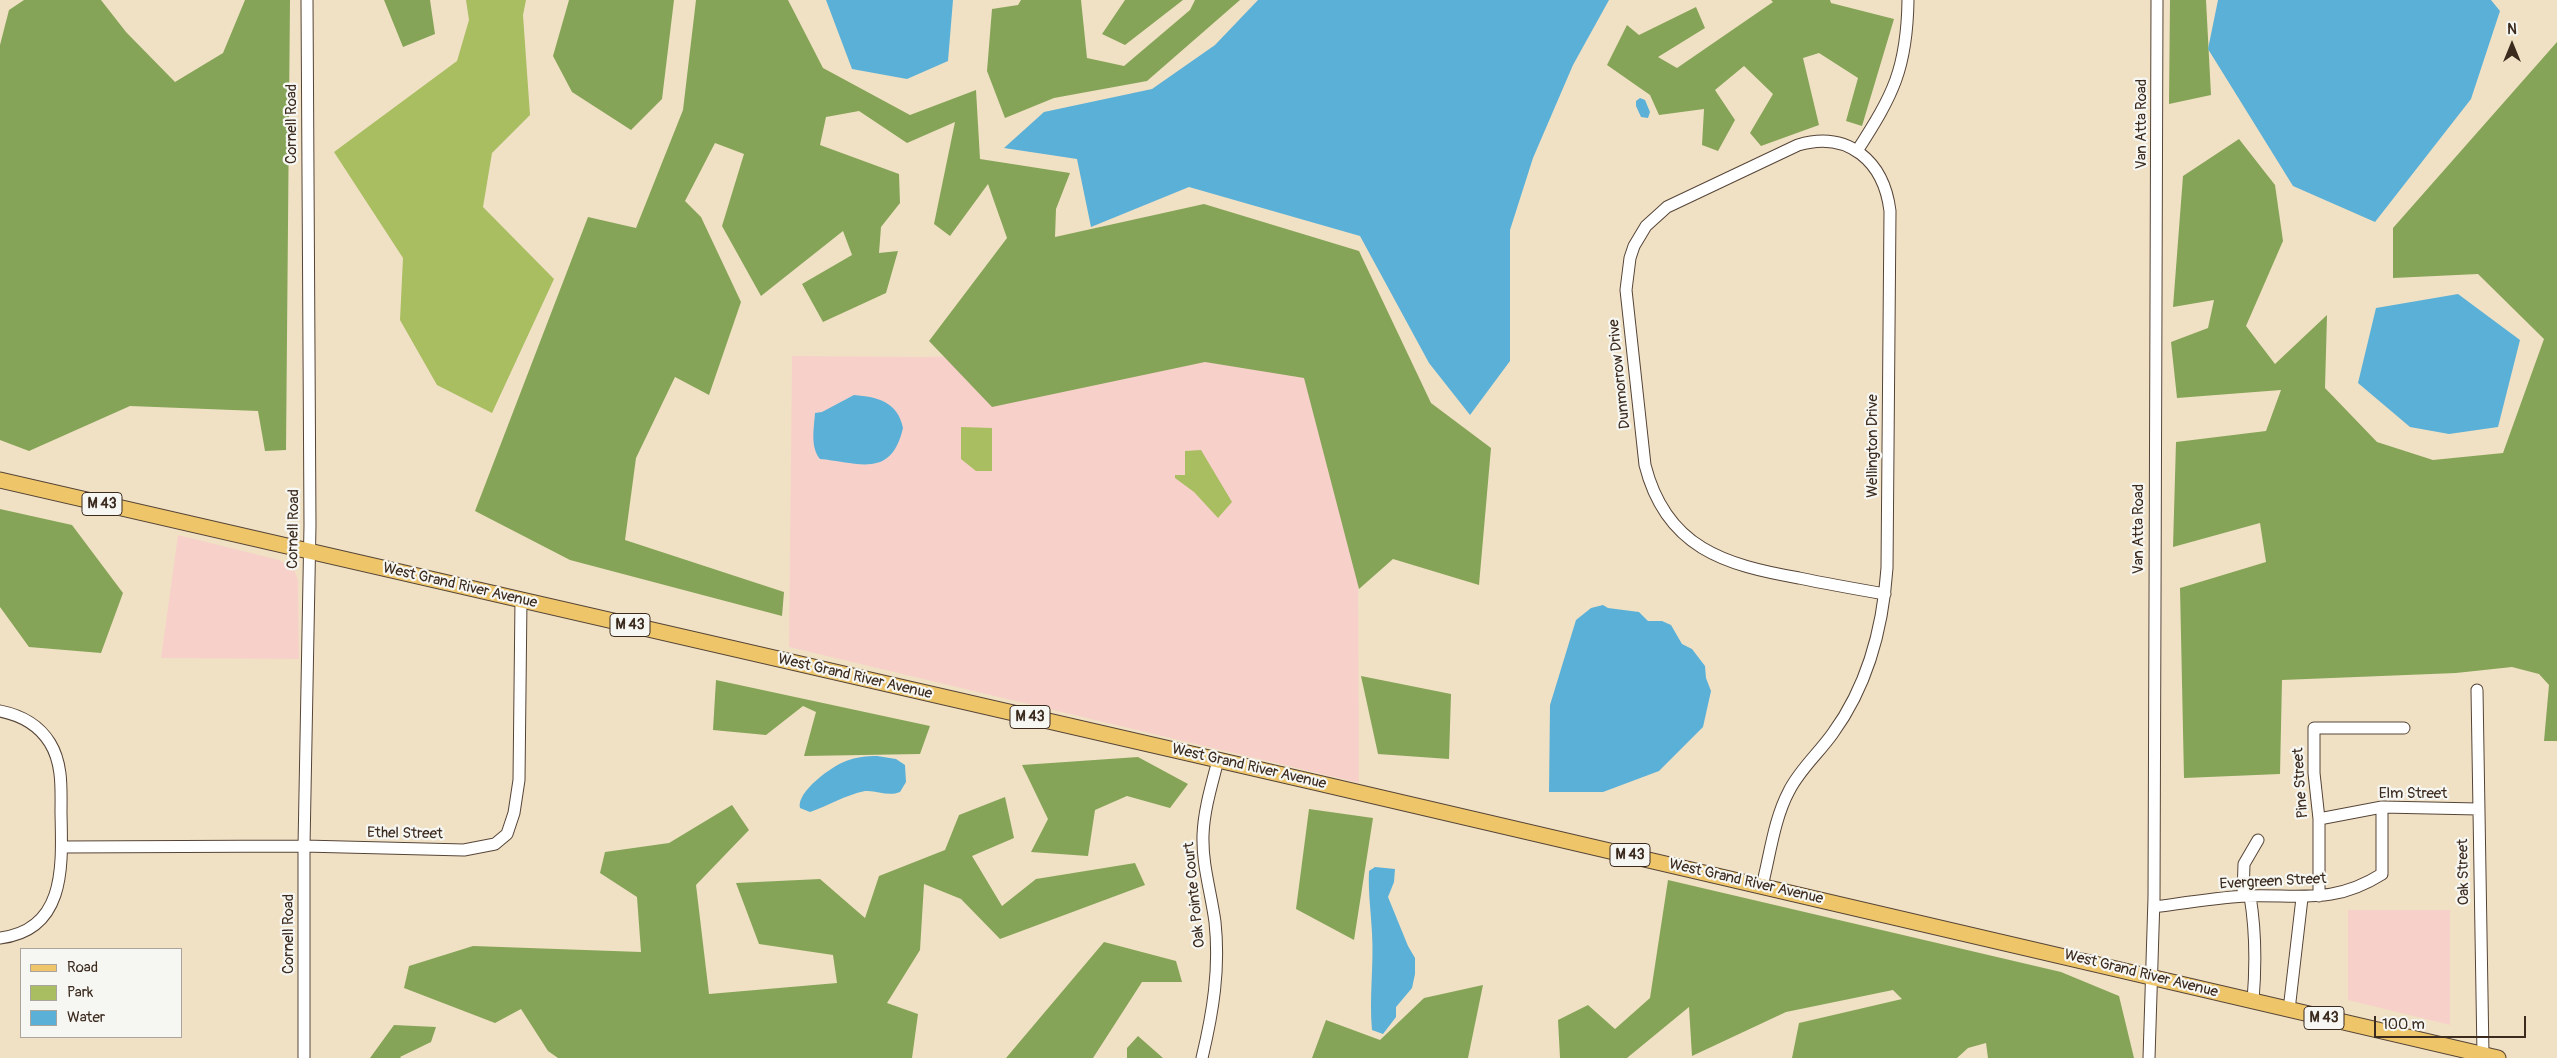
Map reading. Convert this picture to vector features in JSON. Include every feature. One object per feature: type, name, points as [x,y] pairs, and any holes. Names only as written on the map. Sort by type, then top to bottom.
[{"type":"main road","name":"West Grand River Avenue","points":[[0,480],[1218,760],[2490,1056]]},
{"type":"street","name":"Cornell Road","points":[[304,1058],[304,846],[309,551],[307,0]]},
{"type":"street","points":[[1856,151],[1887,103],[1897,77],[1907,34],[1908,0]]},
{"type":"street","name":"Van Atta Road","points":[[2149,1058],[2154,907],[2157,0]]},
{"type":"street","name":"Dunmorrow Drive","points":[[1856,151],[1827,141],[1798,144],[1667,207],[1646,226],[1634,246],[1630,258],[1626,290],[1645,465],[1659,502],[1671,519],[1715,557],[1749,569],[1885,594]]},
{"type":"street","name":"Wellington Drive","points":[[1762,886],[1784,801],[1800,773],[1842,719],[1856,692],[1872,655],[1885,594],[1890,211],[1887,192],[1880,174],[1856,151]]},
{"type":"street","name":"Ethel Street","points":[[62,847],[304,846],[464,850],[495,844],[503,840],[514,813],[519,780],[521,599]]},
{"type":"street","name":"Oak Street","points":[[2477,690],[2478,809],[2490,1056]]},
{"type":"street","points":[[0,711],[28,721],[42,733],[57,757],[60,772],[62,847],[59,886],[50,908],[26,930],[0,938]]},
{"type":"street","name":"Pine Street","points":[[2319,896],[2319,818],[2314,773],[2314,728],[2404,728]]},
{"type":"street","name":"Oak Pointe Court","points":[[1202,1058],[1212,1018],[1217,974],[1215,922],[1204,863],[1203,832],[1207,802],[1218,760]]},
{"type":"street","name":"Evergreen Street","points":[[2154,907],[2246,896],[2302,898],[2348,891],[2382,874],[2382,807]]},
{"type":"street","name":"Elm Street","points":[[2319,818],[2382,807],[2478,809]]},
{"type":"street","points":[[2253,1001],[2256,965],[2254,926],[2246,896],[2244,864],[2258,840]]},
{"type":"street","points":[[2289,1010],[2302,898]]},
{"type":"shaded area","points":[[1357,344],[1359,783],[789,647],[792,356],[926,357]]},
{"type":"shaded area","points":[[178,535],[279,560],[294,569],[298,580],[299,659],[161,658]]},
{"type":"shaded area","points":[[2348,910],[2450,910],[2450,1025],[2348,1000]]},
{"type":"green space","points":[[24,0],[101,0],[126,32],[175,82],[223,53],[245,0],[290,0],[286,450],[265,451],[258,411],[130,406],[29,451],[0,440],[0,45],[9,10]]},
{"type":"green space","points":[[384,0],[430,0],[435,34],[403,47]]},
{"type":"green space","points":[[466,0],[526,0],[523,15],[530,115],[492,153],[483,207],[554,279],[492,413],[437,385],[400,320],[403,258],[334,152],[457,61],[469,20]]},
{"type":"green space","points":[[569,0],[674,0],[662,99],[631,130],[572,92],[553,56]]},
{"type":"green space","points":[[696,0],[788,0],[823,68],[910,115],[976,90],[980,159],[1070,173],[1056,209],[1055,237],[1204,204],[1359,251],[1431,403],[1491,448],[1479,585],[1393,559],[1359,589],[1304,378],[1205,362],[992,407],[929,341],[1007,238],[988,184],[950,236],[934,224],[955,122],[907,143],[859,111],[826,117],[820,145],[899,174],[900,203],[881,227],[879,253],[898,251],[886,293],[823,322],[802,284],[852,255],[843,231],[761,296],[722,226],[744,154],[715,143],[685,201],[701,217],[741,302],[709,395],[675,377],[636,458],[625,540],[784,592],[782,616],[570,560],[475,511],[588,217],[636,228],[683,110]]},
{"type":"green space","points":[[1021,0],[1081,0],[1087,58],[1124,66],[1190,10],[1195,0],[1240,0],[1147,81],[1054,98],[1005,118],[987,71],[992,9],[1018,5]]},
{"type":"green space","points":[[1125,0],[1183,0],[1125,45],[1102,34]]},
{"type":"green space","points":[[1771,0],[1830,0],[1831,3],[1894,19],[1862,126],[1846,121],[1858,78],[1819,53],[1803,58],[1819,125],[1761,146],[1750,133],[1773,94],[1744,66],[1715,90],[1735,120],[1718,151],[1702,145],[1704,109],[1659,115],[1650,95],[1607,65],[1627,25],[1639,35],[1696,7],[1705,28],[1658,57],[1677,68],[1773,2]]},
{"type":"green space","points":[[2170,0],[2206,0],[2211,95],[2169,104]]},
{"type":"green space","points":[[2557,42],[2557,741],[2544,741],[2549,685],[2539,674],[2512,667],[2456,673],[2282,680],[2280,774],[2184,778],[2180,588],[2266,562],[2260,523],[2173,547],[2176,442],[2266,431],[2281,390],[2177,398],[2171,342],[2208,328],[2214,300],[2173,307],[2183,176],[2239,139],[2275,185],[2283,241],[2246,326],[2275,364],[2327,315],[2325,388],[2377,442],[2433,460],[2503,453],[2544,339],[2478,274],[2393,278],[2393,228]]},
{"type":"green space","points":[[961,427],[992,428],[992,471],[976,471],[961,459]]},
{"type":"green space","points":[[1201,450],[1232,502],[1218,518],[1194,492],[1175,478],[1175,475],[1185,475],[1185,451]]},
{"type":"green space","points":[[0,509],[72,525],[123,593],[101,653],[29,647],[0,607]]},
{"type":"green space","points":[[1361,676],[1451,694],[1449,759],[1378,754]]},
{"type":"green space","points":[[716,680],[930,726],[920,754],[804,756],[816,712],[803,706],[766,735],[713,730]]},
{"type":"green space","points":[[1138,757],[1188,784],[1170,808],[1127,796],[1095,810],[1088,856],[1031,852],[1048,819],[1022,765]]},
{"type":"green space","points":[[1005,797],[1014,838],[972,856],[1002,906],[1036,879],[1135,863],[1145,885],[1000,939],[961,899],[924,884],[920,950],[887,1003],[918,1014],[912,1058],[558,1058],[548,1051],[521,1009],[495,1023],[404,988],[409,966],[473,946],[641,952],[637,897],[600,873],[605,852],[669,843],[732,805],[749,830],[696,885],[709,994],[837,983],[833,955],[759,944],[736,883],[820,879],[865,918],[879,876],[945,850],[959,815]]},
{"type":"green space","points":[[1309,809],[1373,818],[1354,940],[1296,909]]},
{"type":"green space","points":[[1668,880],[2061,972],[2119,996],[2134,1058],[1988,1058],[1986,1043],[1968,1048],[1957,1058],[1792,1058],[1799,1023],[1902,999],[1893,990],[1786,1012],[1692,1056],[1689,1007],[1627,1058],[1560,1058],[1558,1020],[1588,1005],[1615,1029],[1650,998]]},
{"type":"green space","points":[[1104,942],[1176,961],[1182,982],[1142,982],[1093,1058],[1006,1058]]},
{"type":"green space","points":[[1483,985],[1468,1058],[1312,1058],[1326,1020],[1380,1040],[1424,998]]},
{"type":"green space","points":[[394,1025],[436,1027],[431,1042],[401,1058],[370,1058]]},
{"type":"green space","points":[[1138,1036],[1163,1058],[1127,1058],[1127,1048]]},
{"type":"water","points":[[826,0],[953,0],[948,61],[907,79],[852,69]]},
{"type":"water","points":[[1258,0],[1609,0],[1573,65],[1533,158],[1510,230],[1510,361],[1470,415],[1429,363],[1360,236],[1189,187],[1091,227],[1077,159],[1004,148],[1044,112],[1152,89],[1215,45]]},
{"type":"water","points":[[2218,0],[2491,0],[2500,11],[2471,99],[2375,222],[2293,186],[2208,49]]},
{"type":"water","points":[[1640,98],[1645,100],[1650,112],[1648,118],[1641,117],[1636,106],[1636,101]]},
{"type":"water","points":[[2458,294],[2520,340],[2498,427],[2449,434],[2410,427],[2358,383],[2376,308]]},
{"type":"water","points":[[854,395],[879,399],[897,412],[903,428],[898,444],[890,455],[881,461],[871,464],[820,459],[814,443],[815,413],[822,412]]},
{"type":"water","points":[[1603,605],[1608,608],[1639,612],[1648,621],[1662,621],[1671,625],[1682,644],[1692,649],[1705,666],[1706,678],[1711,691],[1703,727],[1659,771],[1603,792],[1549,792],[1550,705],[1576,620],[1591,608]]},
{"type":"water","points":[[877,756],[896,759],[905,765],[906,782],[900,792],[891,794],[865,791],[850,795],[810,812],[800,808],[800,802],[809,787],[832,768],[846,761]]},
{"type":"water","points":[[1375,867],[1395,869],[1394,882],[1388,897],[1408,946],[1415,958],[1415,974],[1412,988],[1396,1007],[1396,1017],[1383,1034],[1372,1030],[1371,1018],[1372,945],[1369,871]]}]
